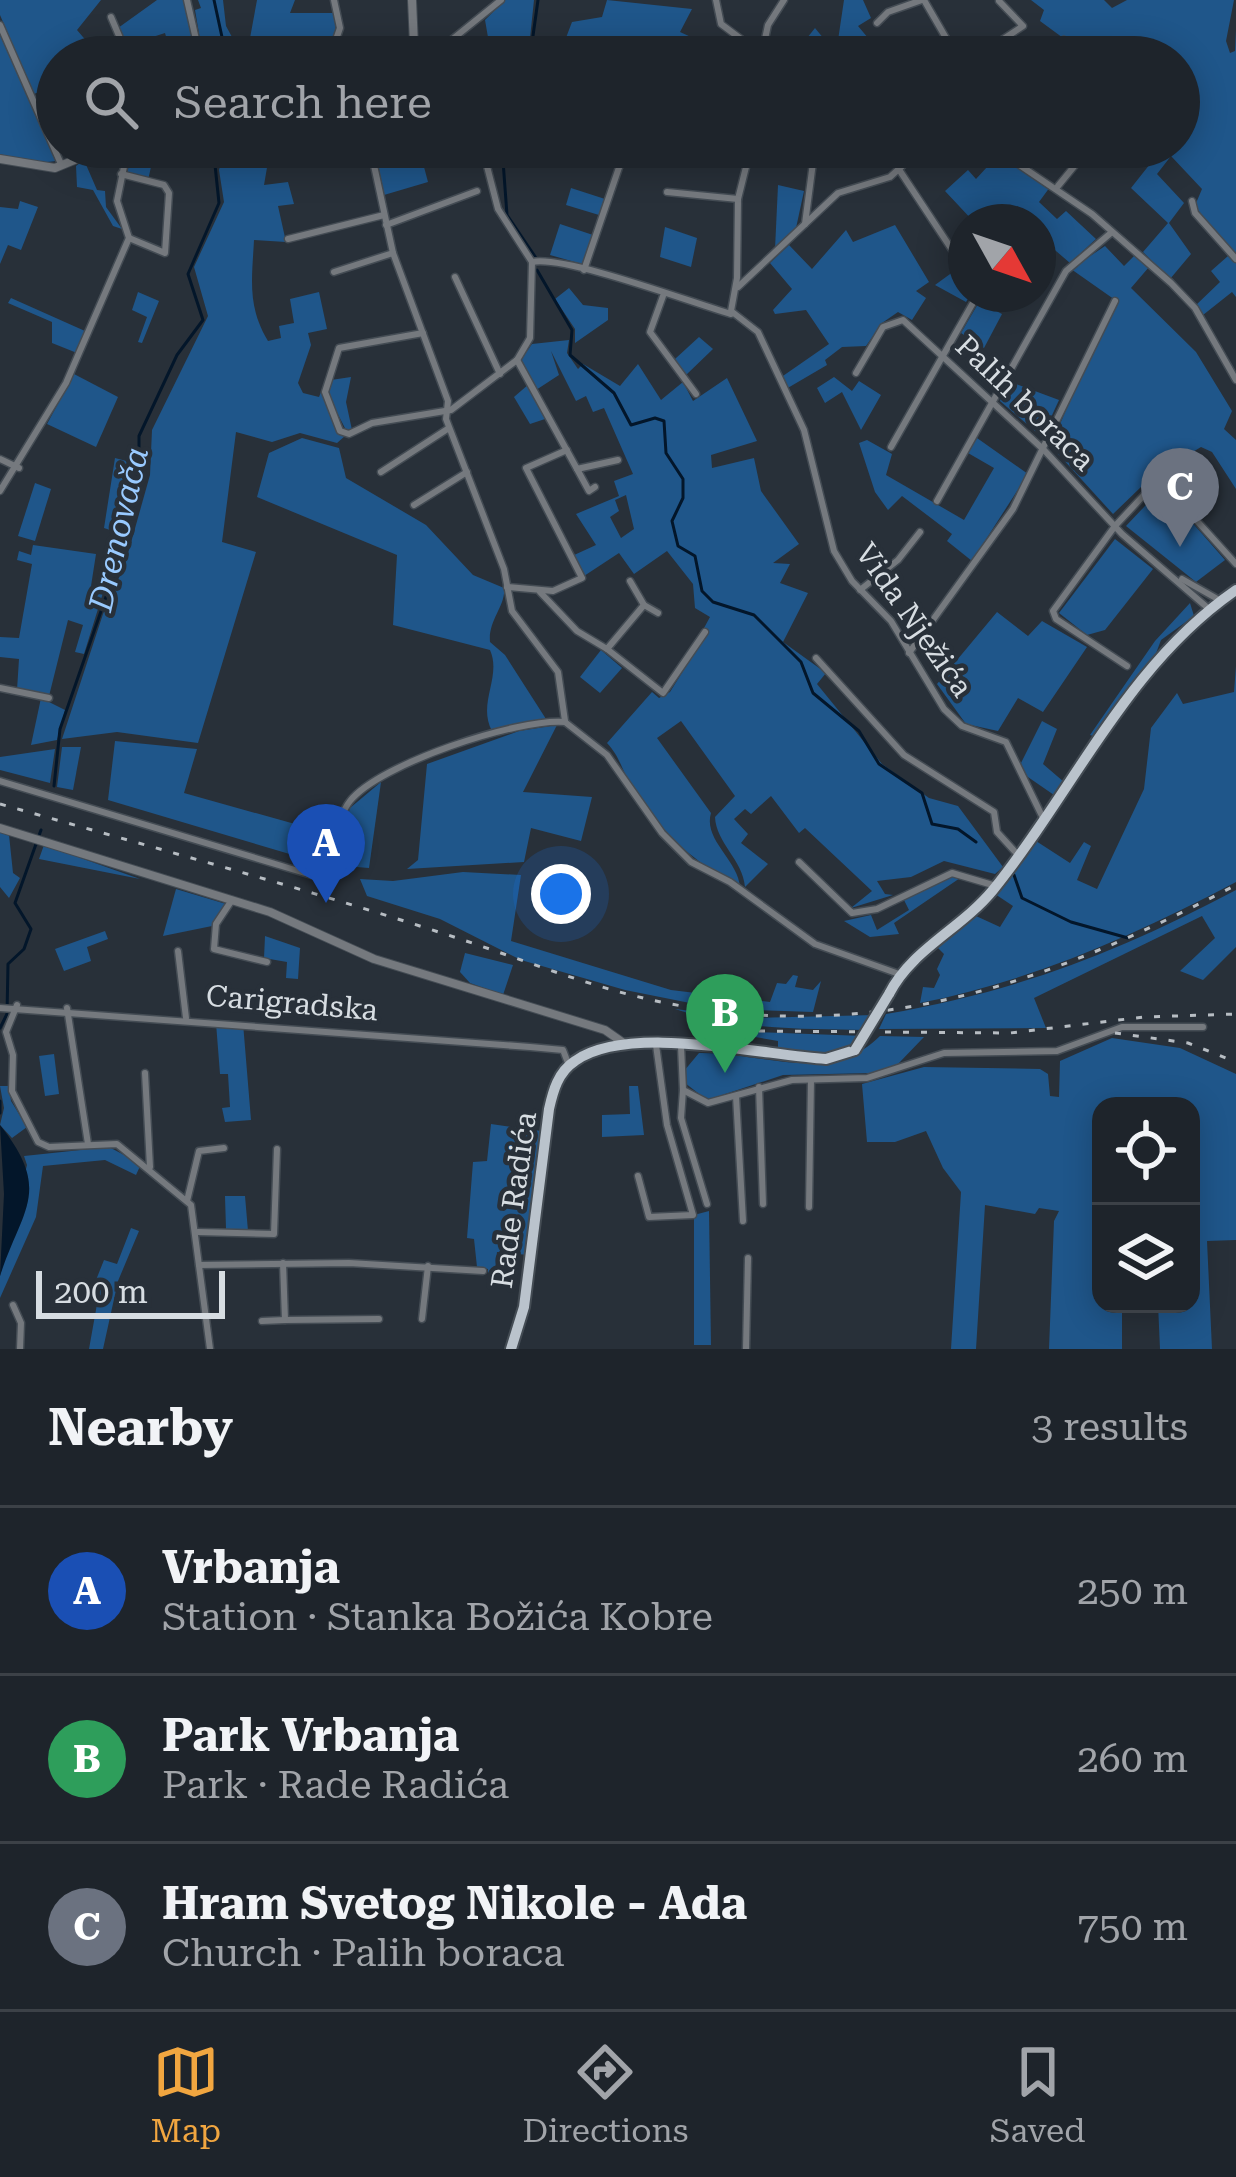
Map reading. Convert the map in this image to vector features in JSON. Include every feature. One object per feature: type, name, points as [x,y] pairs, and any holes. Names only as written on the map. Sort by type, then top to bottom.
[{"type":"main road","points":[[568,1066],[589,1053],[625,1044],[826,1059],[855,1050],[871,1032],[899,975],[996,886],[1143,677],[1209,609],[1236,590]]},
{"type":"main road","name":"Rade Radića","points":[[512,1349],[524,1307],[549,1109],[568,1066]]},
{"type":"street","points":[[187,0],[195,36]]},
{"type":"street","points":[[334,0],[338,36]]},
{"type":"street","points":[[412,0],[413,36]]},
{"type":"street","points":[[456,36],[501,0]]},
{"type":"street","points":[[716,0],[722,24],[737,36]]},
{"type":"street","points":[[766,36],[784,0]]},
{"type":"street","points":[[877,22],[888,12],[922,0],[944,36]]},
{"type":"street","points":[[999,2],[1023,26],[1008,36]]},
{"type":"street","points":[[111,17],[119,36]]},
{"type":"street","points":[[0,25],[36,107]]},
{"type":"street","points":[[0,159],[32,169],[47,168]]},
{"type":"street","points":[[122,174],[164,185],[169,193],[165,253],[129,238],[117,211],[122,174],[123,168]]},
{"type":"street","points":[[374,168],[393,253],[448,410],[449,428],[512,610],[558,671],[565,722]]},
{"type":"street","points":[[423,333],[339,348],[326,385],[326,401],[336,426],[346,434],[373,423],[448,410],[517,360],[530,338],[532,262],[498,209],[487,168]]},
{"type":"street","points":[[584,270],[619,168]]},
{"type":"street","points":[[532,262],[555,259],[731,314],[738,199],[746,168]]},
{"type":"street","points":[[805,224],[812,168]]},
{"type":"street","points":[[735,289],[842,190],[903,168]]},
{"type":"street","points":[[1021,168],[1057,187],[1195,308],[1236,380]]},
{"type":"street","points":[[1057,187],[1073,168]]},
{"type":"street","points":[[900,171],[948,244]]},
{"type":"street","points":[[386,225],[477,191]]},
{"type":"street","points":[[667,192],[738,199]]},
{"type":"street","points":[[1192,201],[1195,213],[1236,259]]},
{"type":"street","points":[[288,239],[384,214]]},
{"type":"street","points":[[937,501],[1066,271],[1112,232]]},
{"type":"street","points":[[0,491],[19,468],[72,372],[129,238]]},
{"type":"street","points":[[334,272],[393,253]]},
{"type":"street","points":[[455,277],[500,374]]},
{"type":"street","points":[[663,296],[650,332],[696,394]]},
{"type":"street","points":[[909,653],[1007,519],[1115,301]]},
{"type":"street","points":[[891,447],[967,312]]},
{"type":"street","name":"Vida Nježića","points":[[731,314],[761,338],[810,447],[838,559],[890,621],[957,722],[1006,742],[1044,820]]},
{"type":"street","name":"Palih boraca","points":[[856,373],[883,327],[895,320],[906,322],[1044,450],[1115,526],[1209,609]]},
{"type":"street","points":[[517,360],[589,491],[596,488]]},
{"type":"street","points":[[382,472],[449,428]]},
{"type":"street","points":[[507,587],[540,592],[582,578],[526,468],[567,450]]},
{"type":"street","points":[[0,459],[19,468]]},
{"type":"street","points":[[577,469],[583,472],[618,460]]},
{"type":"street","points":[[414,505],[467,472]]},
{"type":"street","points":[[1127,666],[1053,614],[1115,526],[1162,478],[1236,564]]},
{"type":"street","points":[[860,590],[895,563],[920,532]]},
{"type":"street","name":"Palih boraca","points":[[1160,563],[1221,601]]},
{"type":"street","points":[[630,581],[644,605],[658,613]]},
{"type":"street","points":[[540,592],[577,631],[663,693],[705,632]]},
{"type":"street","points":[[607,649],[644,605]]},
{"type":"street","points":[[815,658],[896,749],[994,812],[997,832],[1018,856]]},
{"type":"street","points":[[0,688],[49,698]]},
{"type":"street","points":[[0,781],[315,876],[324,867],[347,805],[368,783],[525,725],[565,722],[607,755],[662,833],[691,862],[730,882],[815,944],[899,975]]},
{"type":"street","points":[[0,828],[297,922],[374,959],[611,1033],[625,1044]]},
{"type":"street","points":[[799,862],[854,914],[877,909],[952,873],[996,886]]},
{"type":"street","points":[[232,900],[216,924],[214,949],[267,962]]},
{"type":"street","points":[[178,951],[185,1018]]},
{"type":"street","points":[[8,1007],[6,1033],[16,1103],[41,1145],[117,1144],[188,1201]]},
{"type":"street","name":"Carigradska","points":[[8,1007],[67,1008],[589,1053]]},
{"type":"street","points":[[67,1008],[88,1144]]},
{"type":"street","points":[[683,1090],[705,1103],[759,1087],[867,1078],[944,1053],[1071,1048],[1108,1029],[1131,1025],[1203,1027]]},
{"type":"street","points":[[606,1048],[611,1033]]},
{"type":"street","points":[[638,1176],[649,1217],[693,1215],[667,1125],[656,1045]]},
{"type":"street","points":[[681,1046],[681,1118],[707,1204]]},
{"type":"street","points":[[563,1050],[568,1066]]},
{"type":"street","points":[[145,1073],[150,1167]]},
{"type":"street","points":[[809,1207],[811,1080]]},
{"type":"street","points":[[759,1087],[764,1204]]},
{"type":"street","points":[[736,1096],[743,1221]]},
{"type":"street","points":[[210,1349],[198,1232],[188,1201],[199,1151],[224,1148]]},
{"type":"street","points":[[198,1232],[274,1234],[277,1149]]},
{"type":"street","points":[[746,1349],[748,1258]]},
{"type":"street","points":[[283,1263],[285,1320]]},
{"type":"street","points":[[198,1265],[428,1266],[483,1271]]},
{"type":"street","points":[[422,1319],[428,1266]]},
{"type":"street","points":[[13,1305],[21,1323],[20,1349]]},
{"type":"street","points":[[262,1321],[379,1319]]},
{"type":"shaded area","points":[[0,0],[101,0],[77,30],[82,36],[36,36],[34,94],[0,15]]},
{"type":"shaded area","points":[[157,0],[183,0],[192,36],[121,36],[118,28]]},
{"type":"shaded area","points":[[198,0],[223,0],[231,36],[199,36],[195,10],[201,8]]},
{"type":"shaded area","points":[[257,0],[295,0],[290,13],[335,13],[336,36],[250,36]]},
{"type":"shaded area","points":[[505,0],[534,0],[530,36],[488,36],[485,20]]},
{"type":"shaded area","points":[[607,0],[692,9],[680,32],[689,36],[567,36],[572,22],[602,17]]},
{"type":"shaded area","points":[[844,0],[863,0],[871,18],[858,26],[866,36],[839,36]]},
{"type":"shaded area","points":[[1031,0],[1104,0],[1112,8],[1127,0],[1234,0],[1226,41],[1230,53],[1235,51],[1236,30],[1236,254],[1194,208],[1202,189],[1182,168],[1200,168],[1200,36],[1060,36],[1040,21],[1044,10]]},
{"type":"shaded area","points":[[0,35],[36,116],[36,163],[0,154]]},
{"type":"shaded area","points":[[76,168],[87,168],[97,190],[105,191],[106,207],[122,229],[113,226],[93,190],[77,187]]},
{"type":"shaded area","points":[[128,168],[151,168],[148,180],[127,175]]},
{"type":"shaded area","points":[[267,168],[264,185],[288,182],[294,204],[278,206],[286,242],[254,240],[254,304],[268,341],[281,338],[279,326],[294,323],[290,299],[319,292],[327,329],[308,333],[311,345],[298,383],[303,393],[319,397],[321,392],[345,436],[337,443],[300,433],[272,442],[236,432],[222,542],[256,552],[198,743],[117,732],[62,739],[103,614],[125,564],[150,475],[152,430],[208,316],[194,267],[224,202],[219,170]]},
{"type":"shaded area","points":[[379,168],[424,168],[428,182],[384,195]]},
{"type":"shaded area","points":[[986,168],[1021,168],[1050,187],[1041,204],[957,204],[945,191],[968,170],[976,179]]},
{"type":"shaded area","points":[[1147,168],[1162,168],[1157,174],[1184,203],[1169,223],[1191,254],[1170,279],[1143,252],[1168,223],[1131,188]]},
{"type":"shaded area","points":[[778,185],[804,191],[796,228],[775,249]]},
{"type":"shaded area","points":[[571,188],[605,199],[599,215],[566,205]]},
{"type":"shaded area","points":[[20,201],[38,207],[21,250],[8,245],[0,264],[0,207],[18,209]]},
{"type":"shaded area","points":[[1066,211],[1096,239],[1070,263],[1056,251],[1056,218]]},
{"type":"shaded area","points":[[560,224],[593,235],[582,264],[550,255]]},
{"type":"shaded area","points":[[895,225],[929,282],[916,291],[926,298],[912,320],[898,312],[882,323],[866,346],[842,347],[825,360],[827,365],[786,389],[780,378],[829,344],[806,310],[775,314],[773,310],[792,289],[770,263],[789,245],[812,269],[846,230],[853,242]]},
{"type":"shaded area","points":[[665,227],[697,238],[691,267],[660,257]]},
{"type":"shaded area","points":[[1105,246],[1124,266],[1135,255],[1149,267],[1131,288],[1196,352],[1232,411],[1224,429],[1236,440],[1236,489],[1212,452],[1201,447],[1176,462],[1169,460],[1113,514],[1051,446],[1089,354],[1118,302],[1071,269]]},
{"type":"shaded area","points":[[1228,256],[1236,263],[1236,297],[1232,292],[1203,315],[1195,306],[1220,282],[1211,271]]},
{"type":"shaded area","points":[[948,276],[948,292],[935,285]]},
{"type":"shaded area","points":[[569,288],[583,305],[608,308],[608,320],[575,343],[575,329],[555,299]]},
{"type":"shaded area","points":[[138,292],[159,301],[142,343],[138,342],[147,317],[132,310]]},
{"type":"shaded area","points":[[11,298],[85,331],[77,353],[52,343],[52,322],[8,303]]},
{"type":"shaded area","points":[[973,312],[1002,314],[984,348],[961,333]]},
{"type":"shaded area","points":[[699,337],[713,349],[686,375],[675,359]]},
{"type":"shaded area","points":[[569,340],[567,353],[578,369],[583,364],[620,386],[638,364],[661,400],[683,382],[693,401],[727,378],[757,441],[711,455],[712,468],[754,458],[761,491],[799,544],[773,563],[790,564],[780,583],[808,593],[783,642],[826,673],[817,684],[882,764],[929,798],[958,806],[1003,867],[995,874],[944,861],[911,877],[877,881],[885,894],[893,895],[851,908],[872,891],[805,828],[799,833],[771,796],[751,814],[745,809],[734,819],[748,834],[741,843],[768,864],[745,887],[715,817],[735,796],[681,721],[657,738],[711,813],[712,832],[740,887],[706,867],[664,830],[607,743],[652,692],[659,698],[670,692],[708,631],[704,628],[710,617],[695,608],[693,584],[667,551],[634,574],[619,553],[584,576],[572,556],[596,545],[576,514],[619,496],[614,481],[633,474],[604,408],[593,412],[586,396],[576,401],[551,351],[559,375],[536,390],[520,361],[532,344]],"holes":[[[626,495],[634,529],[621,538],[610,517],[619,511],[615,500]]]},
{"type":"shaded area","points":[[74,374],[118,397],[96,447],[47,424]]},
{"type":"shaded area","points":[[351,377],[346,402],[352,430],[347,432],[327,393],[331,380]]},
{"type":"shaded area","points":[[834,377],[852,391],[859,381],[881,395],[861,430],[842,392],[825,403],[817,388]]},
{"type":"shaded area","points":[[1008,381],[1059,400],[1042,437],[1000,401]]},
{"type":"shaded area","points":[[529,384],[548,418],[530,424],[514,397]]},
{"type":"shaded area","points":[[302,438],[339,448],[346,478],[426,525],[473,575],[504,588],[490,642],[505,655],[546,719],[492,731],[487,710],[493,670],[490,650],[393,625],[397,555],[257,497],[269,453]]},
{"type":"shaded area","points":[[977,438],[1028,474],[972,561],[947,541],[952,534],[902,496],[888,510],[875,492],[859,443],[867,440],[892,454],[886,475],[964,520],[994,468],[968,453]]},
{"type":"shaded area","points":[[115,458],[134,463],[116,532],[104,528]]},
{"type":"shaded area","points":[[35,483],[51,489],[35,541],[18,536]]},
{"type":"shaded area","points":[[1162,488],[1225,560],[1196,582],[1126,526]]},
{"type":"shaded area","points":[[1115,539],[1153,569],[1105,630],[1087,635],[1059,613]]},
{"type":"shaded area","points":[[33,545],[96,554],[91,586],[107,580],[84,654],[75,652],[83,625],[68,620],[49,696],[17,690],[19,659],[0,657],[0,637],[19,638],[32,564],[17,560],[19,551],[31,555]]},
{"type":"shaded area","points":[[1190,603],[1194,616],[1161,640],[1155,656],[1096,737],[1090,735],[1155,641]]},
{"type":"shaded area","points":[[997,612],[1028,636],[1042,621],[1087,647],[1043,712],[1018,698],[998,731],[966,724],[937,684]]},
{"type":"shaded area","points":[[601,650],[622,668],[600,693],[580,677]]},
{"type":"shaded area","points":[[1236,666],[1236,882],[1082,954],[1003,982],[920,1003],[923,987],[934,988],[940,975],[937,969],[944,954],[937,947],[976,916],[1000,927],[1013,906],[995,894],[1036,841],[1070,863],[1084,842],[1091,846],[1077,880],[1097,889],[1144,789],[1151,728],[1177,693],[1183,704],[1234,692]]},
{"type":"shaded area","points":[[41,698],[65,710],[57,740],[31,745]]},
{"type":"shaded area","points":[[1042,721],[1057,729],[1043,764],[1064,782],[1054,795],[1025,775],[1021,763]]},
{"type":"shaded area","points":[[557,725],[523,792],[592,797],[581,841],[531,828],[524,862],[407,869],[418,860],[427,764],[519,731]]},
{"type":"shaded area","points":[[115,741],[197,749],[184,793],[327,833],[320,863],[108,800]]},
{"type":"shaded area","points":[[62,747],[81,747],[73,790],[57,787]]},
{"type":"shaded area","points":[[55,749],[50,783],[0,770],[0,757]]},
{"type":"shaded area","points":[[381,782],[369,868],[331,865],[350,808]]},
{"type":"shaded area","points":[[0,832],[9,835],[13,873],[20,878],[9,898],[0,887]]},
{"type":"shaded area","points":[[44,845],[140,879],[39,859]]},
{"type":"shaded area","points":[[463,872],[521,875],[511,941],[671,990],[770,1002],[777,983],[786,984],[793,975],[798,976],[795,987],[813,990],[821,981],[813,1012],[720,1009],[625,990],[521,960],[440,919],[367,896],[360,879],[393,881]]},
{"type":"shaded area","points":[[951,875],[963,876],[894,923],[899,934],[870,937],[844,921],[871,915],[877,930],[909,910],[903,898]]},
{"type":"shaded area","points":[[176,889],[226,904],[212,926],[163,936]]},
{"type":"shaded area","points":[[1236,890],[1236,947],[1203,980],[1180,971],[1215,938],[1202,916],[1034,998],[1046,1028],[879,1029],[886,1014],[979,994],[1066,967]]},
{"type":"shaded area","points":[[105,931],[108,939],[87,947],[91,961],[64,971],[55,949]]},
{"type":"shaded area","points":[[265,936],[300,948],[298,979],[286,978],[287,962],[264,958]]},
{"type":"shaded area","points":[[465,953],[513,965],[503,995],[470,983],[460,972]]},
{"type":"shaded area","points":[[675,1009],[751,1018],[875,1015],[867,1030],[819,1029],[746,1025]]},
{"type":"shaded area","points":[[216,1023],[243,1023],[251,1120],[225,1122],[222,1108],[230,1107],[228,1074],[220,1074]]},
{"type":"shaded area","points":[[755,1032],[864,1036],[836,1055],[778,1052],[778,1041],[755,1037]]},
{"type":"shaded area","points":[[880,1036],[924,1037],[897,1065],[871,1073],[783,1075],[707,1100],[685,1083],[684,1071],[699,1053],[818,1063],[840,1060]]},
{"type":"shaded area","points":[[1112,1038],[1180,1048],[1236,1074],[1236,1240],[1207,1241],[1212,1349],[1160,1349],[1158,1313],[1200,1313],[1200,1097],[1092,1097],[1092,1313],[1122,1313],[1122,1349],[1049,1349],[1054,1221],[1059,1211],[1039,1208],[1035,1214],[985,1205],[976,1349],[951,1349],[961,1192],[943,1168],[926,1131],[895,1142],[867,1142],[862,1084],[924,1067],[1040,1069],[1048,1074],[1050,1096],[1059,1097],[1060,1061]]},
{"type":"shaded area","points":[[54,1054],[59,1094],[45,1096],[39,1056]]},
{"type":"shaded area","points":[[0,1086],[9,1086],[11,1101],[27,1127],[12,1138],[0,1125],[4,1108]]},
{"type":"shaded area","points":[[629,1086],[638,1086],[644,1135],[602,1137],[602,1115],[630,1114]]},
{"type":"shaded area","points":[[491,1124],[541,1131],[528,1255],[497,1252],[494,1280],[488,1279],[488,1269],[477,1267],[474,1239],[467,1238],[473,1162],[487,1161]]},
{"type":"shaded area","points":[[0,1125],[16,1148],[29,1184],[24,1216],[0,1276],[4,1194]]},
{"type":"shaded area","points":[[109,1147],[141,1164],[136,1175],[105,1160],[43,1166],[36,1217],[0,1298],[0,1276],[27,1165],[24,1156]]},
{"type":"shaded area","points":[[225,1196],[245,1196],[248,1231],[226,1229]]},
{"type":"shaded area","points":[[709,1211],[711,1345],[694,1345],[694,1215]]},
{"type":"shaded area","points":[[131,1228],[139,1231],[118,1281],[103,1349],[89,1349],[99,1293],[92,1290],[104,1260],[117,1264]]},
{"type":"waterway","name":"Drenovača","points":[[214,0],[222,36]]},
{"type":"waterway","points":[[533,36],[538,0]]},
{"type":"waterway","name":"Drenovača","points":[[54,786],[60,729],[115,571],[139,470],[139,436],[177,355],[203,320],[188,274],[219,203],[215,168]]},
{"type":"waterway","points":[[504,168],[507,215],[536,258]]},
{"type":"waterway","points":[[537,270],[572,330],[570,355],[614,393],[631,425],[655,418],[664,421],[666,453],[683,479],[683,498],[672,521],[678,546],[695,556],[702,591],[713,602],[754,615],[801,662],[813,693],[859,731],[879,764],[922,793],[932,824],[958,829],[976,842]]},
{"type":"waterway","name":"Drenovača","points":[[0,1028],[7,1014],[8,964],[24,949],[31,929],[15,903],[41,830]]},
{"type":"waterway","points":[[1014,875],[1022,898],[1071,922],[1128,938]]},
{"type":"waterway","name":"Drenovača","points":[[0,1101],[0,1113]]},
{"type":"railway","points":[[0,804],[341,902],[615,991],[748,1014],[822,1016],[964,996],[1100,950],[1236,885]]},
{"type":"railway","points":[[759,1031],[1010,1033],[1144,1017],[1236,1014]]},
{"type":"railway","points":[[1115,1033],[1188,1043],[1236,1062]]},
{"type":"place","name":"Hram Svetog Nikole - Ada","points":[[1180,547]]},
{"type":"place","name":"Vrbanja","points":[[326,903]]},
{"type":"place","name":"Park Vrbanja","points":[[725,1073]]}]
